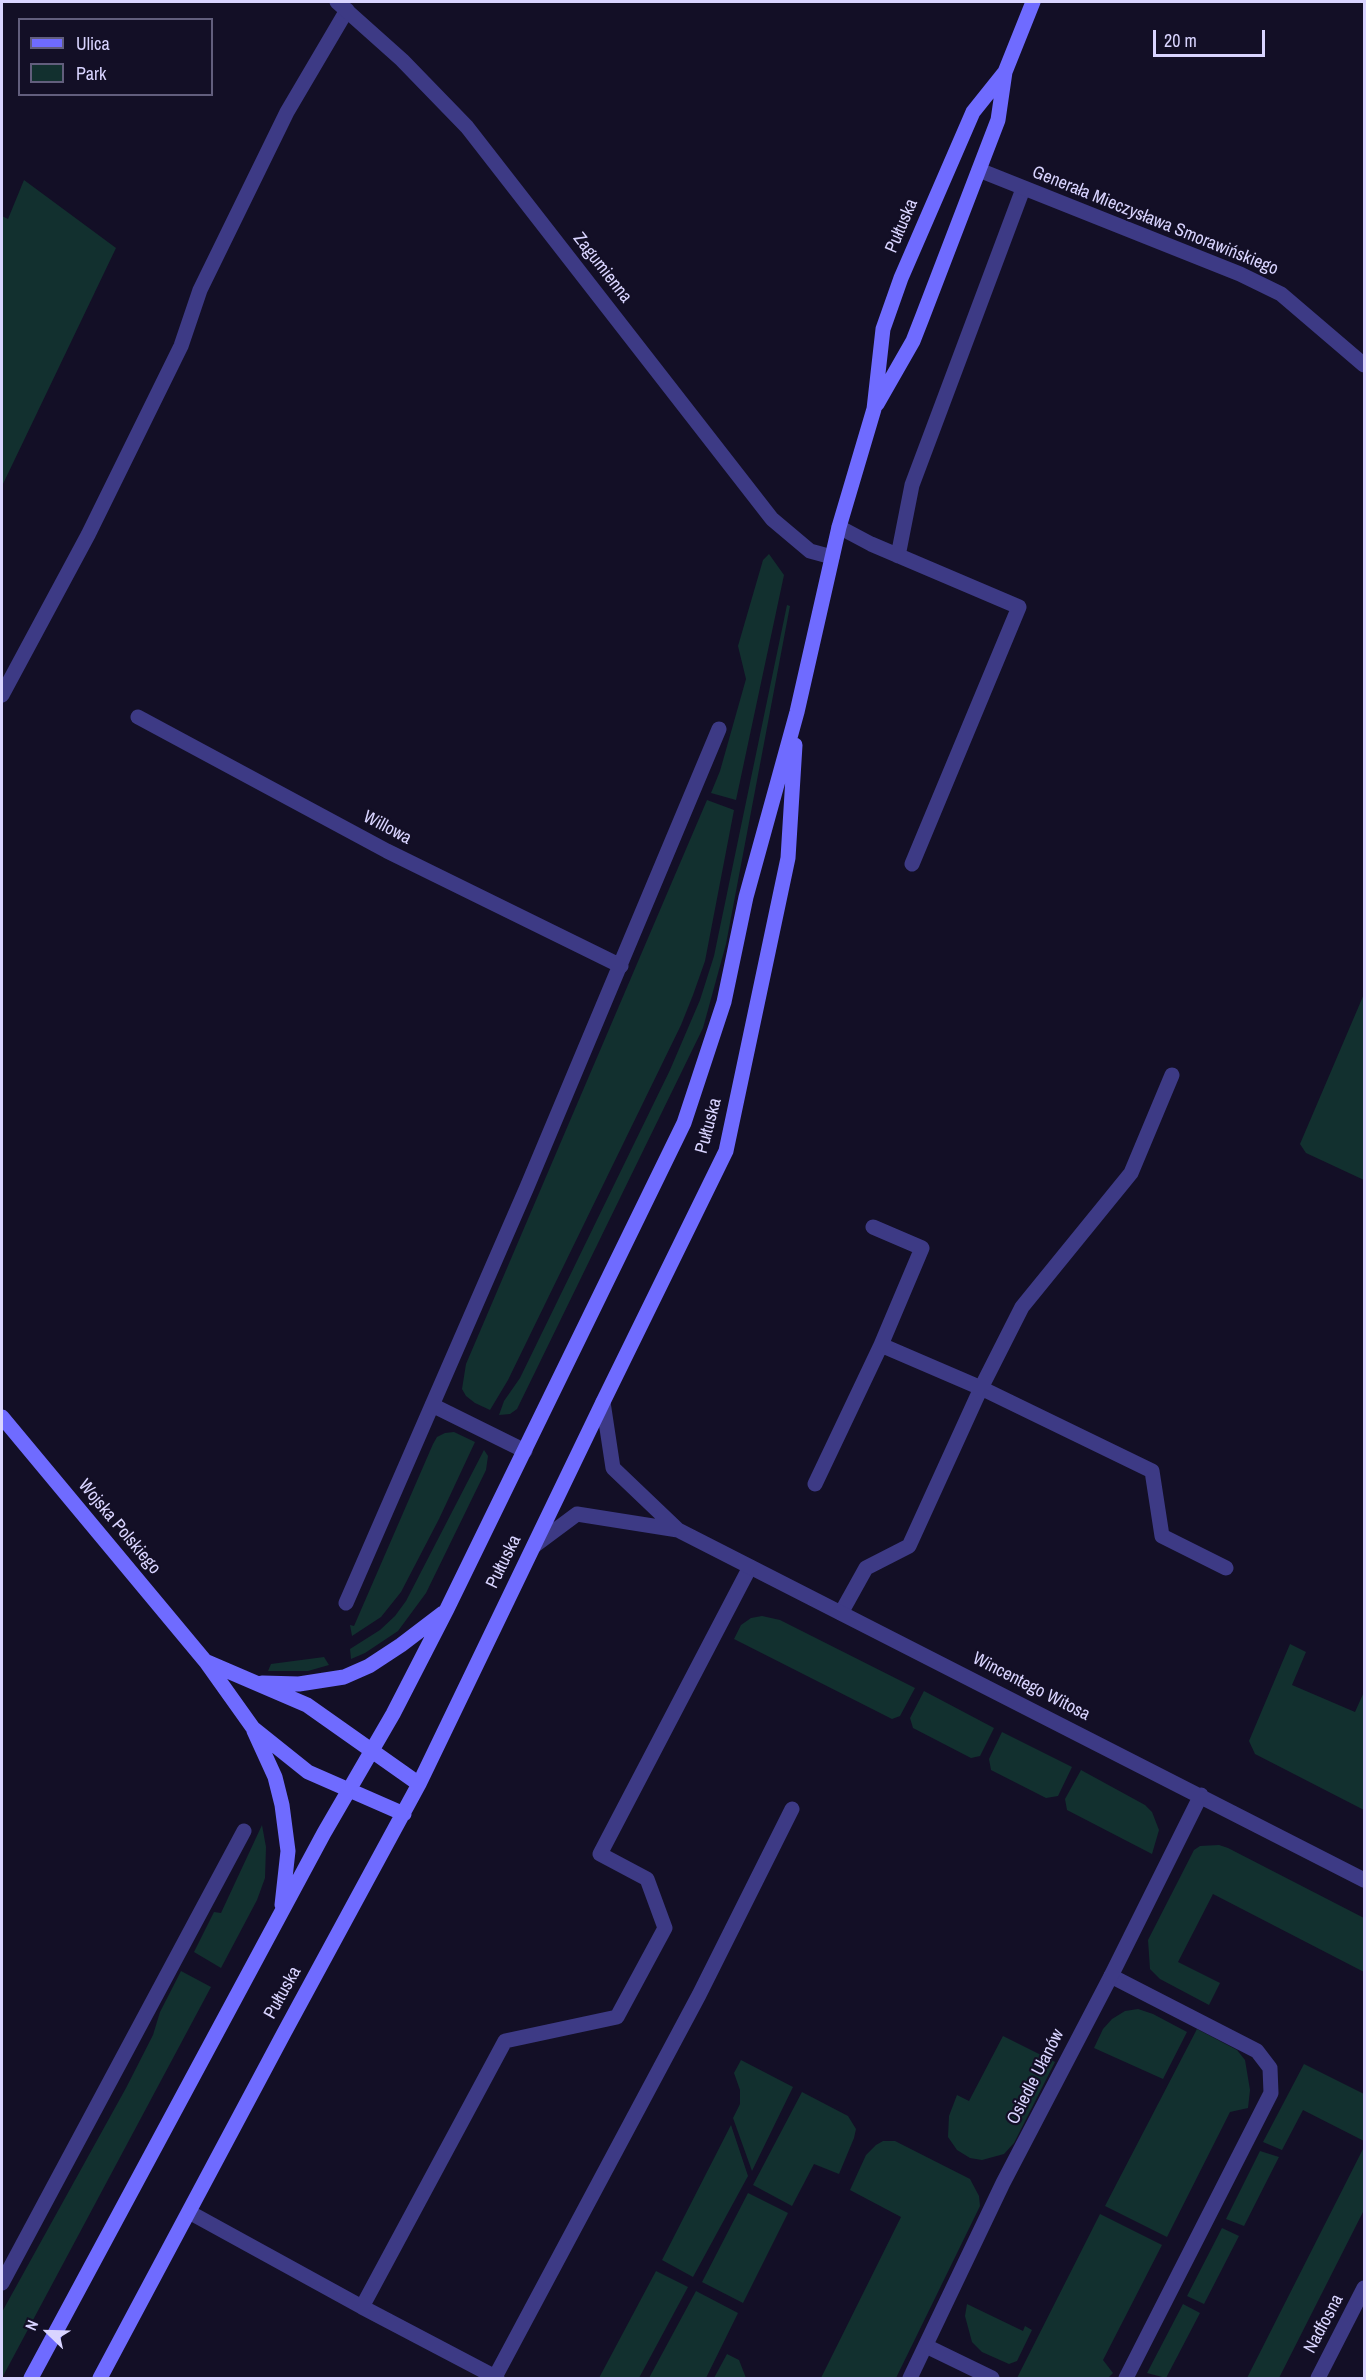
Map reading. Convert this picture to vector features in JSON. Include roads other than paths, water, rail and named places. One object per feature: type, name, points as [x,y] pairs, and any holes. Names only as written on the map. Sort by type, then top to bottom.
[{"type":"main road","name":"Pułtuska","points":[[874,409],[913,341],[998,120],[1005,72],[1033,2]]},
{"type":"main road","name":"Pułtuska","points":[[31,2379],[281,1913],[393,1714],[525,1451],[684,1123],[724,1002],[746,897],[797,712],[839,527],[874,409],[883,329],[901,278],[973,112],[1005,72]]},
{"type":"main road","name":"Pułtuska","points":[[100,2379],[284,2033],[404,1814],[726,1151],[788,858],[797,712]]},
{"type":"main road","name":"Wojska Polskiego","points":[[4,1425],[206,1662],[253,1728],[308,1772],[404,1814]]},
{"type":"main road","points":[[257,1682],[299,1684],[344,1677],[369,1666],[401,1645],[447,1609]]},
{"type":"main road","name":"Wojska Polskiego","points":[[206,1662],[307,1705],[419,1784]]},
{"type":"main road","points":[[253,1728],[275,1777],[282,1805],[288,1851],[281,1913]]},
{"type":"street","name":"Zagumienna","points":[[342,6],[402,60],[467,127],[772,519],[810,551],[832,557]]},
{"type":"street","points":[[2,695],[88,535],[176,356],[200,290],[342,6]]},
{"type":"street","name":"Generała Mieczysława Smorawińskiego","points":[[978,170],[1240,274],[1281,294],[1365,365]]},
{"type":"street","points":[[898,556],[912,485],[1023,189]]},
{"type":"street","points":[[839,527],[898,556],[1019,607],[912,864]]},
{"type":"street","name":"Willowa","points":[[138,717],[387,851],[621,966]]},
{"type":"street","points":[[346,1603],[621,966],[719,729]]},
{"type":"street","points":[[841,1613],[866,1568],[909,1546],[981,1388],[1022,1307],[1131,1173],[1172,1075]]},
{"type":"street","points":[[815,1484],[881,1345],[922,1248],[873,1227]]},
{"type":"street","points":[[881,1345],[981,1388],[1152,1471],[1162,1536],[1226,1568]]},
{"type":"street","name":"Wincentego Witosa","points":[[603,1402],[613,1468],[678,1530],[1365,1880]]},
{"type":"street","points":[[432,1405],[525,1451]]},
{"type":"street","name":"Wincentego Witosa","points":[[534,1546],[577,1514],[678,1530]]},
{"type":"street","points":[[362,2307],[505,2041],[617,2017],[660,1938],[665,1928],[648,1879],[600,1854],[750,1567]]},
{"type":"street","name":"Osiedle Ułanów","points":[[910,2379],[1003,2184],[1111,1976],[1200,1795]]},
{"type":"street","points":[[189,2212],[496,2378],[699,1995],[792,1809]]},
{"type":"street","points":[[2,2283],[244,1831]]},
{"type":"street","points":[[1111,1976],[1257,2051],[1270,2068],[1271,2093],[1126,2379]]},
{"type":"street","name":"Nadfosna","points":[[1317,2379],[1365,2288]]},
{"type":"street","points":[[926,2346],[992,2379]]}]
